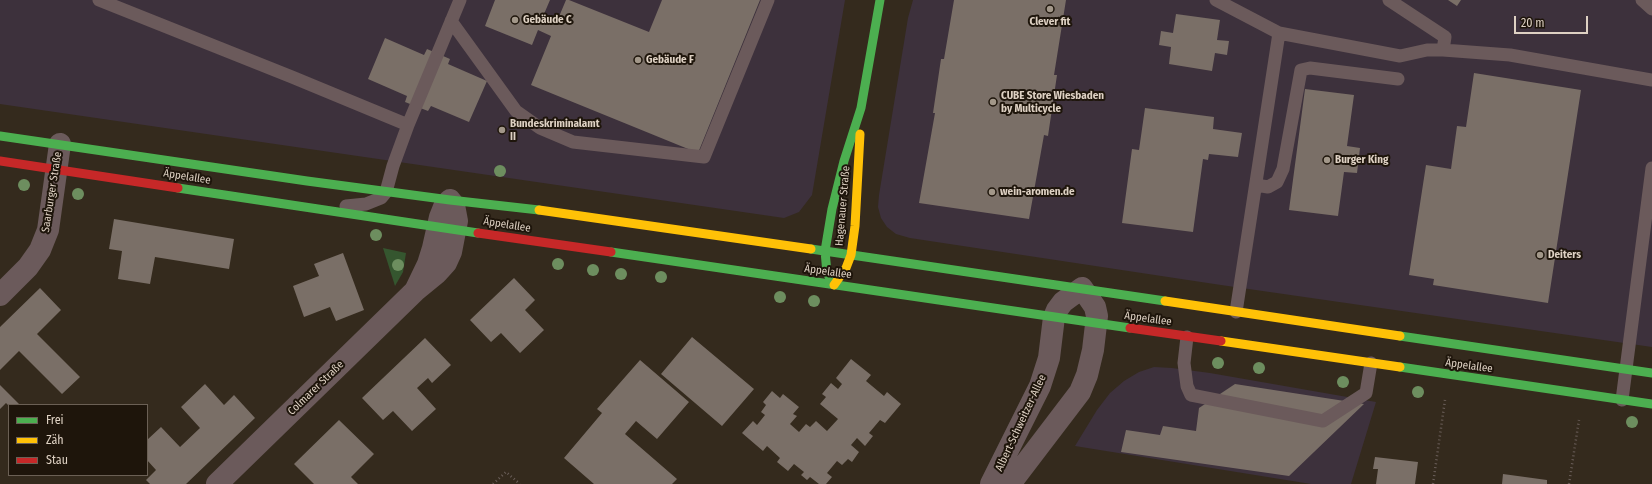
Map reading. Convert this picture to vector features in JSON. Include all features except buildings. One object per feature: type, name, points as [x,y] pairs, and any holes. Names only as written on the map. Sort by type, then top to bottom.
[{"type":"main road","name":"Hagenauer Straße","points":[[860,108],[856,226],[851,255],[846,268],[834,285],[827,273],[825,251],[832,209],[844,161],[860,108],[880,0]]},
{"type":"main road","name":"Äppelallee","points":[[0,136],[196,166],[386,192],[561,212],[1652,373]]},
{"type":"main road","name":"Äppelallee","points":[[0,161],[446,228],[1652,404]]},
{"type":"street","name":"Saarburger Straße","points":[[0,295],[28,267],[40,250],[48,230],[60,144]]},
{"type":"street","name":"Colmarer Straße","points":[[217,484],[415,291],[434,248],[456,213],[450,200]]},
{"type":"street","name":"Albert-Schweitzer-Allee","points":[[991,484],[1040,386],[1049,358],[1054,317],[1063,302],[1082,288],[1095,307],[1097,323],[1091,363],[1080,392],[1010,484]]},
{"type":"lane","points":[[99,0],[292,77],[408,126]]},
{"type":"lane","points":[[309,207],[366,204],[381,198],[386,192],[393,166],[408,126],[460,0]]},
{"type":"lane","points":[[451,21],[516,111],[540,128],[573,142],[704,157],[768,0]]},
{"type":"lane","points":[[1216,0],[1279,33],[1400,56],[1427,50],[1510,55],[1652,80]]},
{"type":"lane","points":[[1389,0],[1445,37],[1443,50]]},
{"type":"lane","points":[[1642,0],[1652,9]]},
{"type":"lane","points":[[1236,312],[1279,33]]},
{"type":"lane","points":[[1256,185],[1268,187],[1277,182],[1283,169],[1301,70],[1310,68],[1398,79]]},
{"type":"lane","points":[[1622,400],[1648,234],[1652,168]]},
{"type":"lane","points":[[1186,336],[1184,364],[1187,386],[1191,395],[1323,421],[1366,393],[1370,363]]},
{"type":"path","points":[[1432,484],[1445,400]]},
{"type":"path","points":[[1569,484],[1579,420]]},
{"type":"path","points":[[493,484],[506,472],[520,484]]},
{"type":"shaded area","name":"Bundeskriminalamt II","points":[[0,0],[845,0],[812,195],[799,212],[784,218],[0,104]]},
{"type":"shaded area","points":[[913,0],[1652,0],[1652,347],[1221,285],[910,238],[896,234],[887,227],[881,218],[878,207],[908,18]]},
{"type":"shaded area","points":[[1154,367],[1210,373],[1376,402],[1351,484],[1311,484],[1075,446],[1097,410],[1110,393],[1124,381],[1139,372]]},
{"type":"green space","points":[[383,248],[406,253],[403,272],[395,286]]},
{"type":"traffic: fast","points":[[834,285],[827,273],[825,251],[832,209],[844,161],[861,108],[880,0]]},
{"type":"traffic: fast","points":[[0,136],[307,181],[539,210]]},
{"type":"traffic: fast","points":[[178,188],[478,233]]},
{"type":"traffic: fast","points":[[811,249],[1165,301]]},
{"type":"traffic: fast","points":[[611,252],[1130,328]]},
{"type":"traffic: fast","points":[[1400,336],[1652,373]]},
{"type":"traffic: fast","points":[[1400,367],[1652,404]]},
{"type":"traffic: slow","points":[[834,285],[846,268],[851,255],[855,226],[860,134]]},
{"type":"traffic: slow","points":[[539,210],[811,249]]},
{"type":"traffic: slow","points":[[1165,301],[1400,336]]},
{"type":"traffic: slow","points":[[1221,341],[1400,367]]},
{"type":"traffic: jam","points":[[0,161],[178,188]]},
{"type":"traffic: jam","points":[[478,233],[611,252]]},
{"type":"traffic: jam","points":[[1130,328],[1221,341]]},
{"type":"place","name":"Clever fit","points":[[1050,9]]},
{"type":"place","name":"Gebäude C","points":[[515,20]]},
{"type":"place","name":"Gebäude F","points":[[638,60]]},
{"type":"place","name":"CUBE Store Wiesbaden by Multicycle","points":[[993,102]]},
{"type":"place","name":"Bundeskriminalamt II","points":[[502,130]]},
{"type":"place","name":"Burger King","points":[[1327,160]]},
{"type":"place","name":"wein-aromen.de","points":[[992,192]]},
{"type":"place","name":"Deiters","points":[[1540,255]]}]
